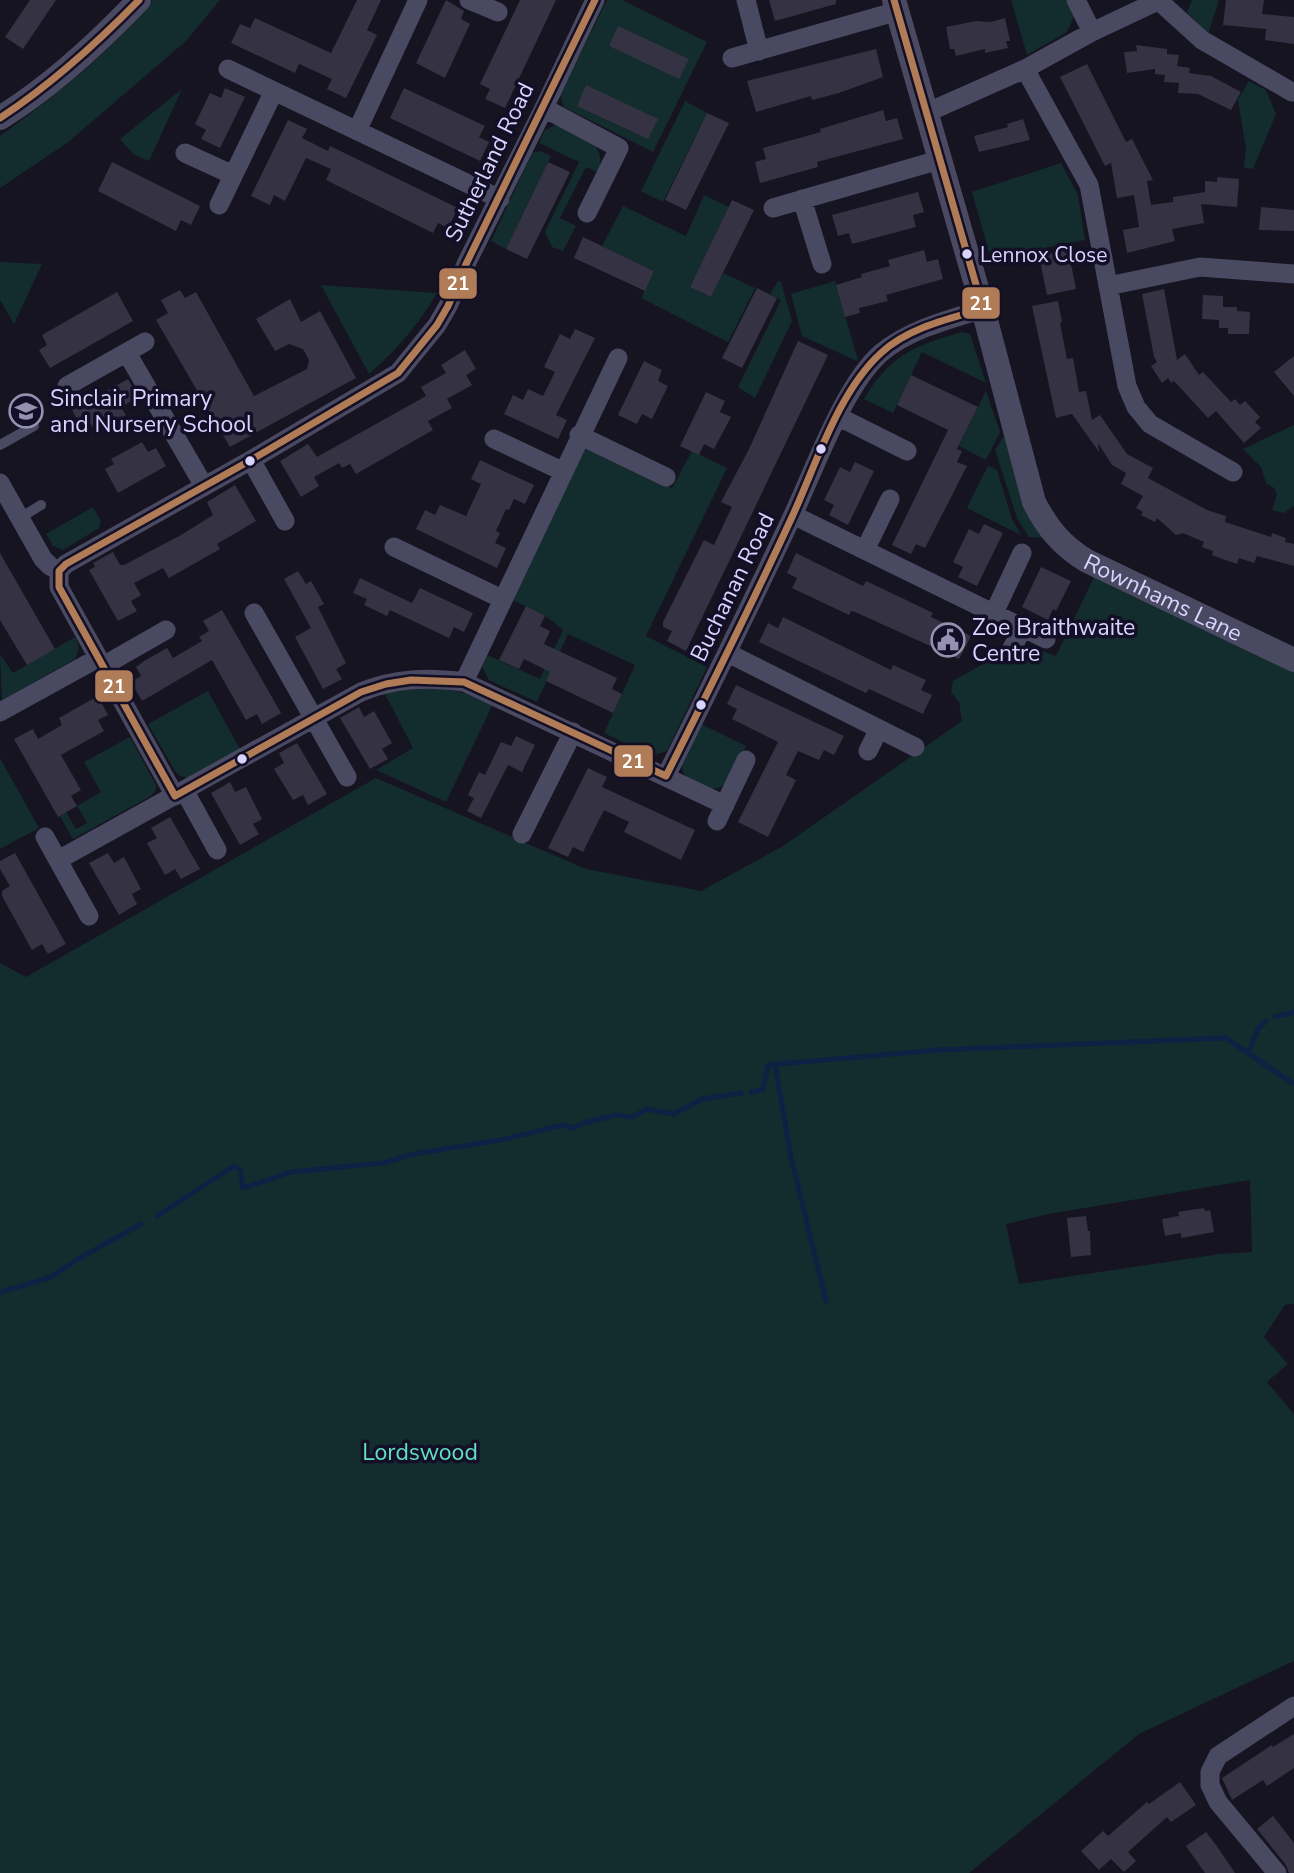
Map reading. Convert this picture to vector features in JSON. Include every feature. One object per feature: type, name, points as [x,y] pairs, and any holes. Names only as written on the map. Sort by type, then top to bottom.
[{"type":"street","points":[[0,118],[60,75],[139,0]]},
{"type":"street","points":[[357,131],[418,0]]},
{"type":"street","points":[[469,0],[498,12]]},
{"type":"street","name":"Sutherland Road","points":[[59,571],[66,564],[251,460],[398,373],[442,316],[594,0]]},
{"type":"street","points":[[746,0],[759,51]]},
{"type":"street","points":[[1076,0],[1092,32]]},
{"type":"street","points":[[926,113],[1025,69],[1092,32],[1159,0],[1202,40],[1292,92]]},
{"type":"street","points":[[732,58],[896,6],[983,309]]},
{"type":"street","points":[[228,69],[500,199]]},
{"type":"street","points":[[1025,69],[1089,185],[1127,386],[1136,407],[1150,424],[1233,472]]},
{"type":"street","points":[[219,205],[274,91]]},
{"type":"street","points":[[544,108],[619,148],[587,213]]},
{"type":"street","points":[[185,153],[233,176]]},
{"type":"street","points":[[773,208],[939,160]]},
{"type":"street","points":[[802,199],[822,264]]},
{"type":"street","points":[[1108,286],[1200,267],[1294,274]]},
{"type":"street","name":"Buchanan Road","points":[[666,776],[838,417],[866,370],[881,353],[926,326],[983,309]]},
{"type":"street","name":"Rownhams Lane","points":[[983,309],[1034,502],[1056,539],[1087,561],[1294,660]]},
{"type":"street","points":[[67,386],[145,342]]},
{"type":"street","points":[[127,353],[204,486]]},
{"type":"street","points":[[464,682],[579,435],[618,358]]},
{"type":"street","points":[[838,417],[907,451]]},
{"type":"street","points":[[579,435],[666,477]]},
{"type":"street","points":[[494,439],[562,471]]},
{"type":"street","points":[[251,460],[285,522]]},
{"type":"street","points":[[1,488],[43,559],[59,571],[59,587],[101,662],[217,850]]},
{"type":"street","points":[[865,550],[890,499]]},
{"type":"street","points":[[793,515],[1046,639]]},
{"type":"street","points":[[394,547],[502,599]]},
{"type":"street","points":[[994,613],[1021,553]]},
{"type":"street","points":[[254,612],[347,777]]},
{"type":"street","points":[[1012,648],[1023,628]]},
{"type":"street","points":[[0,712],[166,630]]},
{"type":"street","points":[[727,653],[915,747]]},
{"type":"street","points":[[58,860],[360,692],[404,679],[434,678],[464,682],[666,776],[721,813],[746,760]]},
{"type":"street","points":[[868,751],[879,729]]},
{"type":"street","points":[[522,834],[573,732]]},
{"type":"street","points":[[45,837],[89,916]]},
{"type":"street","points":[[1277,1873],[1218,1802],[1210,1785],[1210,1772],[1218,1756],[1294,1706]]},
{"type":"lane","points":[[0,445],[34,426]]},
{"type":"lane","points":[[20,518],[41,505]]},
{"type":"green space","points":[[153,0],[220,0],[186,41],[67,143],[0,188],[0,136],[81,73],[119,38]]},
{"type":"green space","points":[[607,0],[622,0],[707,42],[653,152],[564,107],[560,95]]},
{"type":"green space","points":[[1011,0],[1066,0],[1074,16],[1067,32],[1027,55]]},
{"type":"green space","points":[[1192,0],[1219,0],[1208,34],[1187,12]]},
{"type":"green space","points":[[1249,81],[1266,90],[1276,114],[1253,169],[1244,168],[1246,149],[1238,100]]},
{"type":"green space","points":[[182,89],[149,161],[133,154],[120,139]]},
{"type":"green space","points":[[685,101],[707,113],[663,202],[641,191]]},
{"type":"green space","points":[[557,124],[590,141],[596,147],[600,162],[599,173],[586,167],[560,218],[576,226],[563,251],[552,247],[545,232],[579,162],[539,143],[544,131]]},
{"type":"green space","points":[[540,151],[551,156],[506,249],[491,241],[532,153]]},
{"type":"green space","points":[[1061,163],[1078,195],[1085,240],[991,259],[972,192]]},
{"type":"green space","points":[[704,195],[729,207],[690,287],[711,297],[723,273],[755,288],[728,342],[641,298],[654,271],[602,246],[623,206],[686,236]]},
{"type":"green space","points":[[0,262],[42,264],[14,324],[0,300]]},
{"type":"green space","points":[[778,281],[781,282],[792,321],[755,398],[738,387],[781,300],[770,294]]},
{"type":"green space","points":[[835,281],[857,361],[802,336],[791,294]]},
{"type":"green space","points":[[321,285],[437,293],[406,336],[369,374]]},
{"type":"green space","points":[[962,332],[970,334],[986,383],[922,352],[893,413],[864,399],[883,372],[905,354],[930,342]]},
{"type":"green space","points":[[986,391],[1000,432],[986,460],[959,446]]},
{"type":"green space","points":[[1294,425],[1294,506],[1284,513],[1272,510],[1277,494],[1274,488],[1266,483],[1261,467],[1243,449]]},
{"type":"green space","points":[[1006,433],[1047,538],[1029,537],[1017,518],[995,450]]},
{"type":"green space","points":[[592,448],[672,488],[692,451],[727,468],[646,636],[707,667],[667,751],[652,756],[604,733],[635,665],[568,634],[537,702],[489,680],[482,667],[487,655],[540,679],[563,630],[547,617],[511,599],[583,450]]},
{"type":"green space","points":[[988,466],[997,470],[1012,519],[1021,535],[967,508]]},
{"type":"green space","points":[[93,507],[101,521],[99,528],[63,550],[53,546],[46,534]]},
{"type":"green space","name":"Lordswood","points":[[1095,575],[1294,669],[1294,1304],[1285,1305],[1264,1337],[1288,1364],[1267,1382],[1294,1414],[1294,1661],[1139,1734],[969,1873],[0,1873],[0,963],[26,977],[376,778],[586,869],[701,891],[783,846],[962,721],[959,702],[951,692],[953,681],[997,656],[1014,657],[1037,649],[1056,656]],"holes":[[[1250,1180],[1252,1252],[1220,1254],[1019,1284],[1006,1224],[1049,1214]]]},
{"type":"green space","points":[[75,637],[78,648],[75,659],[2,700],[0,654],[13,673]]},
{"type":"green space","points":[[437,686],[493,704],[446,802],[376,770],[413,748],[384,692]]},
{"type":"green space","points":[[208,691],[240,749],[187,778],[175,771],[148,724]]},
{"type":"green space","points":[[699,723],[746,746],[731,777],[719,788],[698,785],[686,777],[683,771],[684,755]]},
{"type":"green space","points":[[130,737],[156,785],[156,790],[151,796],[73,839],[60,816],[66,812],[76,829],[87,823],[77,806],[101,792],[84,762]]},
{"type":"green space","points":[[0,758],[39,828],[0,849]]},
{"type":"building","points":[[30,0],[56,0],[23,49],[5,37]]},
{"type":"building","points":[[357,0],[381,0],[367,30],[377,35],[346,98],[327,89],[332,79],[299,64],[295,73],[231,43],[240,24],[250,28],[255,18],[331,53]]},
{"type":"building","points":[[446,0],[464,11],[461,19],[470,24],[445,78],[416,63]]},
{"type":"building","points":[[520,0],[556,0],[505,108],[485,99],[490,89],[480,84]]},
{"type":"building","points":[[769,0],[836,0],[836,4],[775,21]]},
{"type":"building","points":[[1226,0],[1264,0],[1262,14],[1294,17],[1294,44],[1265,40],[1266,29],[1223,25]]},
{"type":"building","points":[[1005,18],[1010,41],[1006,41],[1008,48],[985,53],[985,49],[956,56],[954,49],[950,49],[946,27]]},
{"type":"building","points":[[618,26],[689,59],[679,79],[609,46]]},
{"type":"building","points":[[1136,45],[1167,49],[1167,54],[1179,55],[1177,66],[1190,68],[1189,73],[1211,76],[1241,92],[1231,110],[1198,94],[1178,93],[1179,83],[1164,82],[1165,75],[1155,74],[1155,69],[1127,73],[1124,52],[1137,51]]},
{"type":"building","points":[[876,49],[883,77],[839,93],[812,100],[811,96],[756,112],[747,81]]},
{"type":"building","points":[[1087,64],[1126,142],[1132,139],[1153,180],[1147,181],[1151,205],[1173,202],[1173,197],[1205,192],[1205,181],[1217,182],[1217,177],[1239,179],[1237,207],[1201,204],[1204,223],[1172,229],[1175,241],[1127,253],[1123,230],[1139,227],[1134,195],[1117,198],[1111,163],[1105,166],[1060,77]]},
{"type":"building","points":[[586,85],[658,119],[648,139],[577,106]]},
{"type":"building","points":[[225,88],[245,97],[220,148],[201,139],[206,130],[195,124],[210,93],[221,98]]},
{"type":"building","points":[[404,88],[485,126],[479,137],[489,142],[480,161],[390,118]]},
{"type":"building","points":[[883,110],[886,121],[897,118],[903,139],[817,162],[818,167],[760,183],[755,162],[766,159],[763,148],[821,132],[820,129]]},
{"type":"building","points":[[707,113],[729,123],[686,210],[665,200]]},
{"type":"building","points":[[1023,119],[1030,140],[979,152],[974,136],[1008,127],[1007,124]]},
{"type":"building","points":[[288,120],[307,129],[302,138],[328,151],[330,146],[458,208],[448,228],[438,223],[433,233],[326,180],[331,169],[306,158],[285,201],[274,195],[270,205],[251,196]]},
{"type":"building","points":[[112,162],[200,206],[191,225],[181,220],[176,231],[98,191]]},
{"type":"building","points":[[548,162],[570,172],[527,259],[506,249]]},
{"type":"building","points":[[918,192],[924,212],[913,215],[916,227],[852,244],[849,233],[838,236],[832,215]]},
{"type":"building","points":[[732,200],[754,210],[711,297],[690,287]]},
{"type":"building","points":[[1261,207],[1294,210],[1294,231],[1259,230]]},
{"type":"building","points":[[583,237],[654,271],[645,291],[574,258]]},
{"type":"building","points":[[1068,249],[1076,289],[1047,295],[1039,256]]},
{"type":"building","points":[[924,250],[927,262],[938,259],[943,279],[886,295],[888,301],[859,308],[860,313],[845,317],[836,285],[890,266],[888,260]]},
{"type":"building","points":[[757,288],[777,298],[742,368],[722,358]]},
{"type":"building","points":[[1164,289],[1177,360],[1185,354],[1199,375],[1203,372],[1231,402],[1235,399],[1240,405],[1245,401],[1260,417],[1255,422],[1261,428],[1244,443],[1216,411],[1208,418],[1174,381],[1171,383],[1168,378],[1162,383],[1151,366],[1157,362],[1142,294]]},
{"type":"building","points":[[180,290],[185,298],[196,292],[254,396],[307,369],[309,360],[303,349],[289,344],[275,351],[256,319],[290,299],[301,322],[320,311],[356,378],[230,447],[156,320],[168,313],[161,300]]},
{"type":"building","points":[[117,292],[133,321],[50,368],[39,350],[47,345],[42,335]]},
{"type":"building","points":[[1203,295],[1223,296],[1223,307],[1237,307],[1237,311],[1250,312],[1249,334],[1228,334],[1228,328],[1219,328],[1219,320],[1202,319]]},
{"type":"building","points":[[1058,301],[1067,359],[1073,358],[1079,392],[1086,391],[1092,420],[1100,415],[1127,454],[1153,468],[1148,478],[1207,510],[1226,516],[1225,522],[1271,537],[1272,533],[1286,538],[1285,542],[1294,544],[1294,566],[1257,556],[1254,563],[1239,558],[1237,564],[1212,555],[1213,551],[1202,547],[1204,542],[1183,533],[1176,535],[1157,518],[1155,522],[1141,515],[1143,512],[1136,508],[1143,496],[1121,484],[1126,473],[1112,465],[1098,443],[1099,452],[1072,414],[1056,418],[1032,306]]},
{"type":"building","points":[[575,329],[595,338],[556,415],[567,420],[558,439],[504,414],[513,395],[523,400],[528,389],[543,396],[555,372],[544,367],[554,346],[560,334],[570,339]]},
{"type":"building","points":[[798,341],[828,355],[686,651],[667,641],[672,631],[663,627],[663,622],[704,540],[714,545],[732,507],[721,502],[749,449]]},
{"type":"building","points":[[465,350],[476,369],[466,375],[472,385],[447,399],[452,408],[428,421],[433,430],[356,474],[350,464],[342,468],[339,463],[314,477],[319,486],[301,497],[280,461],[308,444],[317,457],[426,396],[421,387],[446,373],[441,365]]},
{"type":"building","points":[[1294,356],[1294,396],[1274,372]]},
{"type":"building","points":[[644,361],[662,370],[658,381],[668,386],[652,419],[642,414],[637,424],[618,415]]},
{"type":"building","points":[[911,375],[978,407],[957,449],[962,451],[957,462],[967,466],[925,548],[916,544],[911,554],[892,545],[948,430],[897,405]]},
{"type":"building","points":[[128,379],[138,397],[121,407],[126,415],[97,434],[91,424],[82,428],[72,410]]},
{"type":"building","points":[[706,392],[725,401],[720,412],[731,417],[714,449],[704,444],[699,455],[680,446]]},
{"type":"building","points":[[142,442],[148,452],[156,448],[166,466],[118,493],[105,469],[114,464],[111,459]]},
{"type":"building","points":[[480,460],[534,485],[525,504],[514,499],[496,531],[500,533],[495,543],[506,548],[497,568],[416,529],[425,510],[435,515],[440,505],[466,516],[481,484],[471,479]]},
{"type":"building","points":[[855,462],[874,471],[848,525],[829,515],[834,505],[824,500],[840,467],[850,472]]},
{"type":"building","points":[[235,485],[256,521],[217,544],[220,549],[169,578],[163,568],[134,583],[141,595],[131,601],[137,611],[118,621],[89,570],[95,567],[93,563],[113,552],[120,565],[124,565],[181,535],[213,515],[207,502]]},
{"type":"building","points":[[984,524],[1003,533],[977,586],[958,577],[963,567],[953,562],[969,529],[979,534]]},
{"type":"building","points":[[0,553],[55,649],[27,665],[0,620]]},
{"type":"building","points":[[796,553],[863,586],[866,581],[933,613],[931,617],[971,636],[959,659],[855,612],[851,611],[849,615],[792,588],[797,578],[787,573]]},
{"type":"building","points":[[1041,567],[1071,581],[1056,611],[1053,609],[1048,620],[1022,607]]},
{"type":"building","points":[[298,571],[306,584],[311,581],[324,604],[318,607],[346,663],[336,669],[342,679],[323,689],[295,637],[311,628],[284,579]]},
{"type":"building","points":[[360,578],[412,603],[420,588],[473,613],[464,632],[454,627],[449,638],[390,610],[387,616],[364,605],[367,599],[353,593]]},
{"type":"building","points":[[526,606],[545,616],[540,626],[550,631],[544,644],[617,678],[612,689],[622,694],[613,713],[546,681],[550,672],[524,659],[519,669],[499,660]]},
{"type":"building","points":[[222,610],[281,713],[262,724],[257,714],[246,720],[212,660],[142,701],[131,682],[141,676],[136,667],[167,648],[173,658],[202,641],[199,637],[209,631],[203,621]]},
{"type":"building","points":[[783,617],[891,670],[893,665],[926,680],[921,690],[932,695],[923,714],[869,689],[866,693],[759,642],[768,623],[778,628]]},
{"type":"building","points":[[736,685],[844,736],[834,755],[824,750],[819,760],[798,751],[786,775],[796,780],[768,837],[738,822],[778,742],[732,719],[737,709],[727,704]]},
{"type":"building","points":[[98,696],[108,715],[98,720],[104,731],[61,755],[81,790],[71,796],[77,806],[58,817],[14,739],[33,729],[38,739],[62,725],[59,718]]},
{"type":"building","points":[[359,707],[364,717],[374,711],[392,743],[382,749],[388,759],[370,769],[340,718]]},
{"type":"building","points":[[516,736],[535,745],[522,772],[508,765],[481,818],[467,811],[474,798],[468,795],[479,772],[485,775],[501,742],[511,746]]},
{"type":"building","points":[[297,743],[327,794],[308,805],[303,795],[293,800],[274,769],[284,763],[279,753]]},
{"type":"building","points":[[588,768],[607,777],[602,787],[695,830],[681,860],[624,832],[629,822],[604,810],[583,852],[573,847],[568,857],[548,848]]},
{"type":"building","points":[[230,782],[235,792],[246,787],[262,819],[253,824],[259,834],[240,845],[211,793]]},
{"type":"building","points":[[170,817],[200,869],[181,879],[175,869],[165,875],[147,843],[157,838],[151,828]]},
{"type":"building","points":[[15,853],[66,944],[48,954],[42,944],[32,950],[2,896],[2,891],[10,886],[0,869],[0,861]]},
{"type":"building","points":[[108,853],[114,863],[124,857],[141,889],[132,894],[137,904],[119,915],[89,863]]},
{"type":"building","points":[[1204,1208],[1205,1211],[1210,1210],[1214,1232],[1181,1238],[1181,1233],[1165,1236],[1162,1219],[1179,1216],[1178,1212]]},
{"type":"building","points":[[1086,1216],[1091,1255],[1071,1257],[1067,1218]]},
{"type":"building","points":[[1294,1734],[1294,1768],[1267,1786],[1263,1780],[1232,1800],[1222,1778]]},
{"type":"building","points":[[1180,1782],[1196,1805],[1171,1822],[1167,1817],[1128,1852],[1136,1861],[1124,1872],[1111,1859],[1099,1870],[1081,1851],[1103,1831],[1108,1836],[1147,1802],[1149,1804]]},
{"type":"building","points":[[1273,1816],[1294,1843],[1294,1873],[1289,1873],[1286,1865],[1257,1829]]},
{"type":"building","points":[[1206,1832],[1235,1873],[1205,1873],[1186,1846]]},
{"type":"waterway","points":[[1275,1017],[1294,1012]]},
{"type":"waterway","points":[[1248,1053],[1258,1029],[1266,1021]]},
{"type":"waterway","points":[[751,1092],[763,1090],[768,1065],[937,1050],[1226,1038],[1292,1083]]},
{"type":"waterway","points":[[775,1065],[791,1157],[826,1301]]},
{"type":"waterway","points":[[157,1216],[234,1166],[240,1169],[243,1188],[291,1172],[383,1163],[413,1154],[505,1139],[563,1125],[573,1128],[616,1115],[632,1117],[647,1109],[674,1114],[702,1099],[741,1093]]},
{"type":"waterway","points":[[0,1292],[51,1277],[141,1224]]},
{"type":"transit line","name":"21","points":[[0,118],[73,63],[139,0]]},
{"type":"transit line","name":"21","points":[[595,0],[448,306],[437,325],[398,373],[251,460],[66,564],[59,571],[59,587],[175,796],[361,692],[411,680],[464,682],[666,776],[777,550],[829,430],[852,388],[881,353],[903,337],[929,325],[983,309],[894,0]]},
{"type":"place","name":"Lennox Close","points":[[967,254]]},
{"type":"place","name":"Sinclair Primary and Nursery School","points":[[26,411]]},
{"type":"place","name":"Zoe Braithwaite Centre","points":[[948,640]]}]
